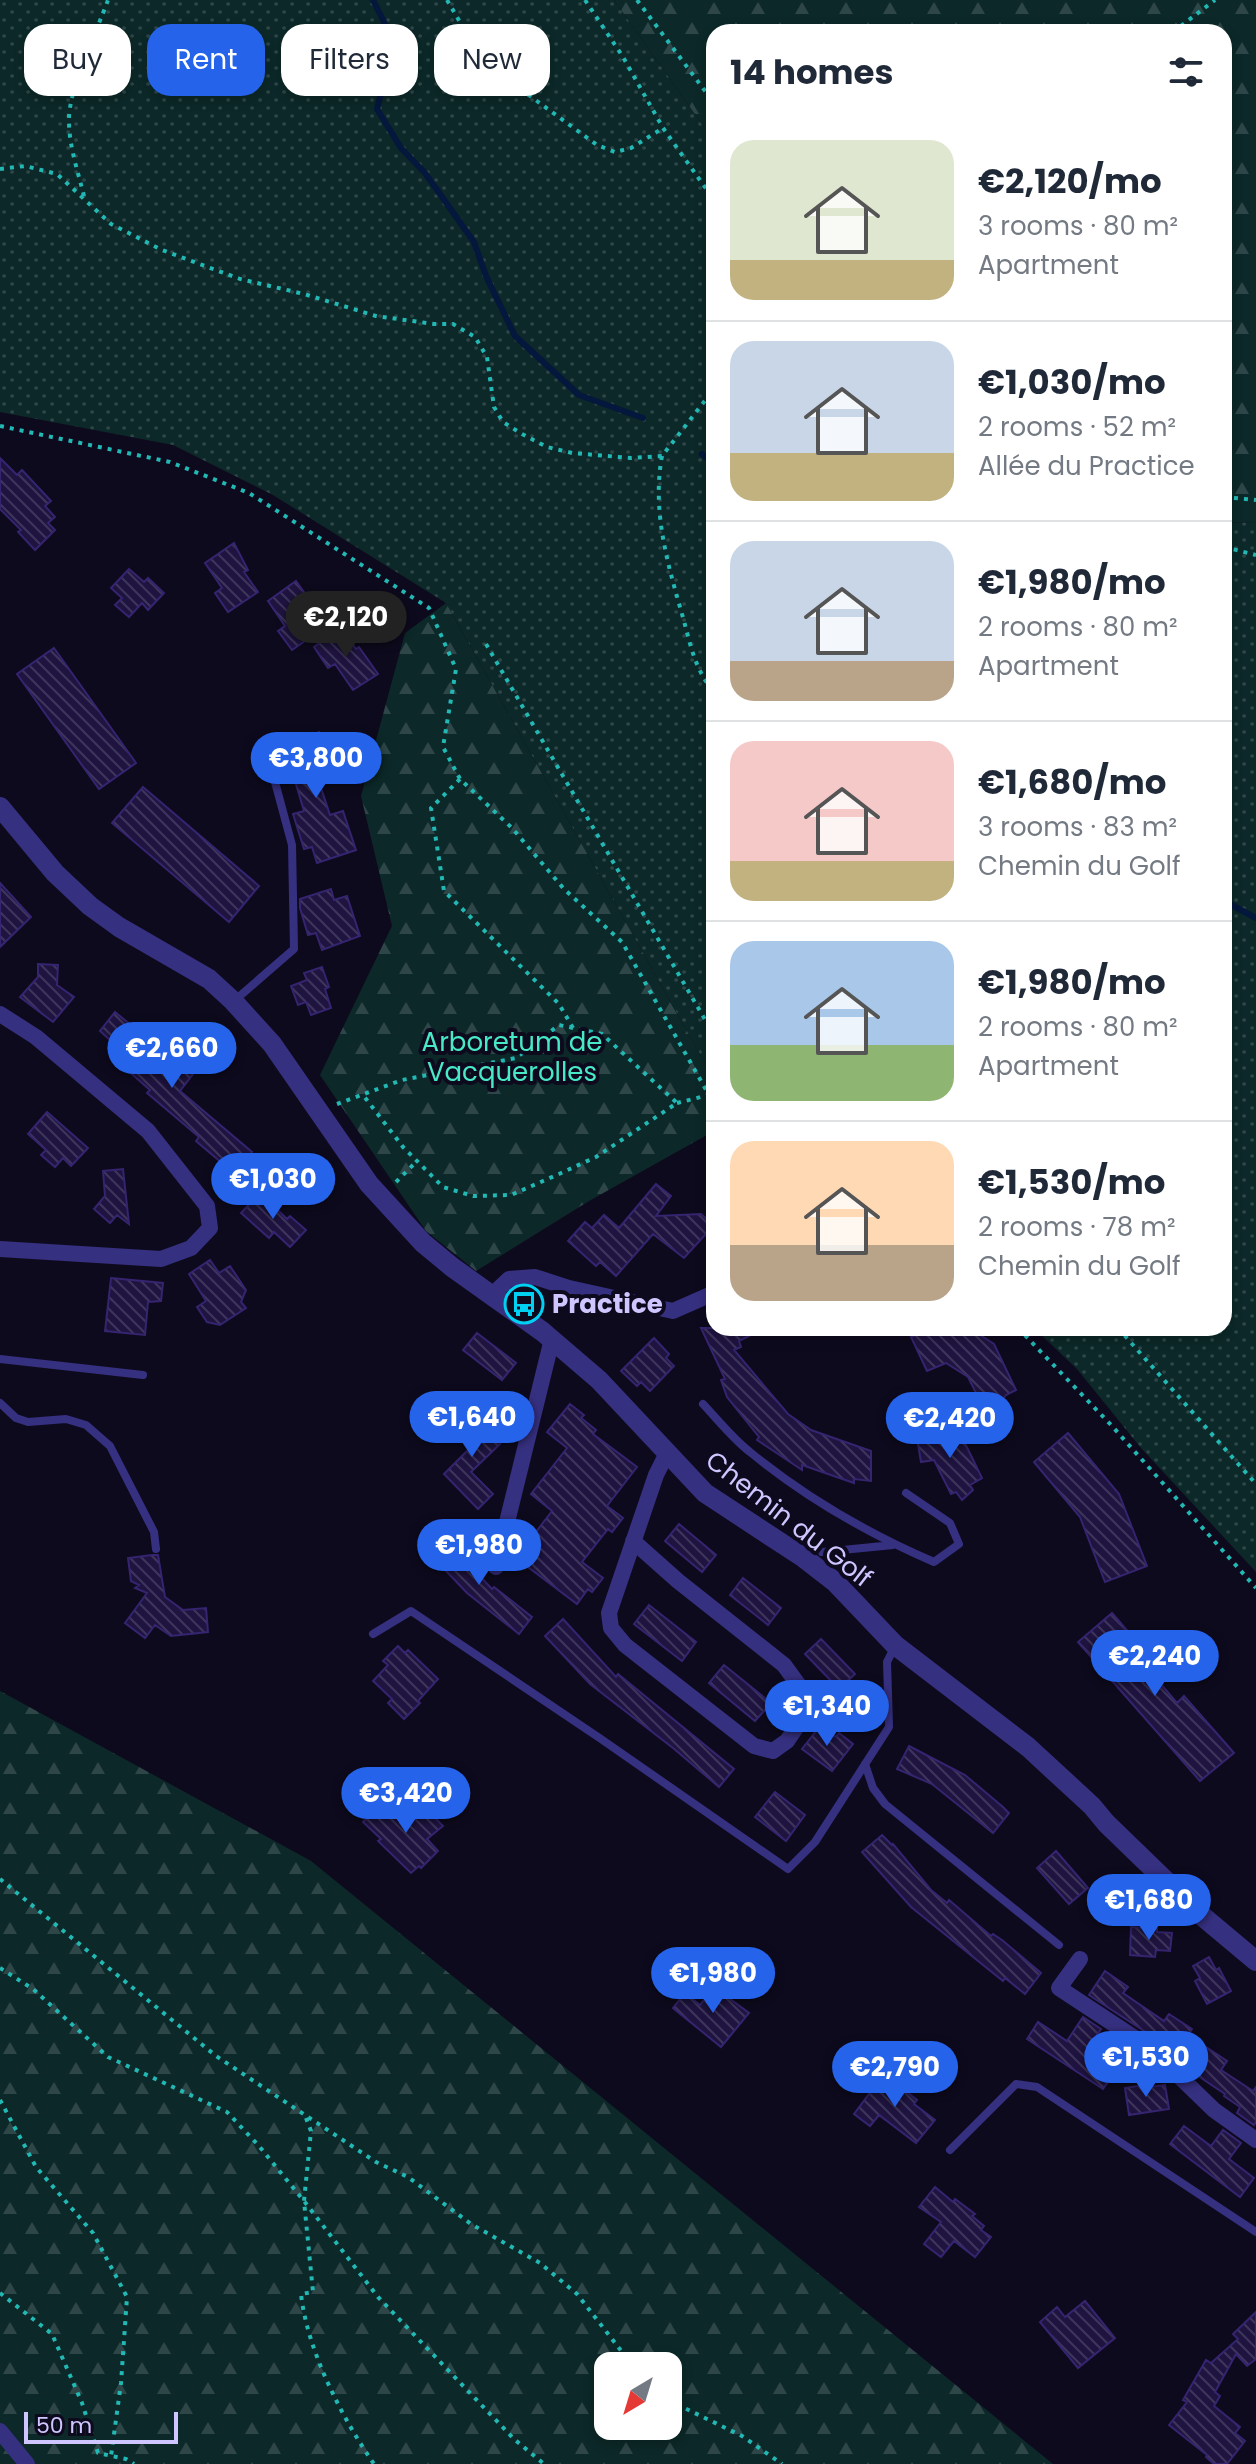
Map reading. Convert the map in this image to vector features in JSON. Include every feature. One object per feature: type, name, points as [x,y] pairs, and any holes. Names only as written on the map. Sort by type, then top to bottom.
[{"type":"street","name":"Chemin du Golf","points":[[0,807],[55,873],[90,906],[119,927],[209,979],[233,1001],[272,1044],[369,1184],[409,1230],[452,1267],[552,1339],[599,1380],[705,1493],[835,1582],[895,1645],[1049,1765],[1201,1915],[1256,1961]]},
{"type":"street","points":[[0,1014],[36,1037],[148,1131],[207,1206],[210,1228],[191,1248],[161,1259],[0,1249]]},
{"type":"street","points":[[491,1296],[509,1279],[535,1277],[569,1288],[673,1311],[706,1297]]},
{"type":"street","points":[[453,1528],[496,1567],[552,1339]]},
{"type":"street","points":[[633,1541],[784,1665],[808,1698],[810,1707],[787,1741],[773,1751],[754,1746],[625,1645],[611,1628],[609,1613],[633,1541],[656,1475],[667,1453]]},
{"type":"street","points":[[1080,1959],[1059,1988],[1150,2048],[1214,2110],[1256,2140]]},
{"type":"street","points":[[0,2431],[27,2464]]},
{"type":"lane","points":[[233,1001],[294,949],[292,845],[268,756],[268,740]]},
{"type":"lane","points":[[0,1359],[143,1375]]},
{"type":"lane","points":[[0,1403],[16,1418],[28,1422],[66,1419],[86,1425],[110,1446],[154,1532],[156,1549]]},
{"type":"lane","points":[[703,1404],[747,1451],[807,1495],[895,1545],[934,1562],[959,1544],[950,1523],[906,1493]]},
{"type":"lane","points":[[822,1552],[895,1545]]},
{"type":"lane","points":[[373,1634],[411,1611],[788,1869],[815,1842],[889,1727],[887,1662],[895,1645]]},
{"type":"lane","points":[[865,1764],[873,1788],[885,1804],[1059,1945]]},
{"type":"lane","points":[[950,2150],[1016,2084],[1037,2087],[1256,2232]]},
{"type":"path","points":[[85,198],[69,120],[77,84],[108,0]]},
{"type":"path","points":[[447,0],[494,80],[526,93],[597,145],[615,152],[631,148],[663,128]]},
{"type":"path","points":[[585,0],[623,57],[663,128],[706,189]]},
{"type":"path","points":[[637,0],[706,92]]},
{"type":"path","points":[[1184,24],[1215,0]]},
{"type":"path","points":[[0,169],[25,166],[57,174],[111,224],[162,250],[240,279],[376,316],[453,324],[475,337],[487,357],[494,407],[503,422],[547,447],[572,453],[631,458],[662,456]]},
{"type":"path","points":[[706,399],[662,456],[658,480],[666,562],[693,658],[706,683]]},
{"type":"path","points":[[0,426],[170,462],[249,493],[429,608],[456,669],[443,747],[460,779],[512,828],[564,889],[622,942],[706,1087]]},
{"type":"path","points":[[1232,498],[1256,500]]},
{"type":"path","points":[[1232,549],[1256,555]]},
{"type":"path","points":[[486,644],[706,1021]]},
{"type":"path","points":[[460,779],[431,808],[444,891],[559,1004],[573,1028]]},
{"type":"path","points":[[319,1110],[402,1080],[516,1058],[559,1025],[602,1034],[677,1103]]},
{"type":"path","points":[[363,1095],[403,1147],[443,1187],[473,1196],[511,1195],[596,1157],[677,1103],[706,1098]]},
{"type":"path","points":[[396,1182],[417,1161]]},
{"type":"path","points":[[1026,1336],[1112,1426],[1256,1588]]},
{"type":"path","points":[[1125,1336],[1256,1484]]},
{"type":"path","points":[[0,1879],[216,2056],[376,2162],[408,2177],[471,2224],[540,2263],[577,2294],[622,2352]]},
{"type":"path","points":[[0,1968],[33,1989],[108,2057],[227,2112],[304,2201],[378,2297],[514,2439],[544,2464]]},
{"type":"path","points":[[0,2100],[36,2167],[93,2233],[127,2297],[121,2383],[111,2456]]},
{"type":"path","points":[[305,2115],[311,2131],[304,2201],[313,2292],[301,2294],[303,2314],[340,2410],[374,2464]]},
{"type":"path","points":[[0,2293],[52,2334],[82,2403],[98,2453],[126,2459],[134,2464]]},
{"type":"path","points":[[682,2407],[742,2436],[782,2464]]},
{"type":"green space","points":[[0,0],[614,0],[706,130],[706,1065],[446,603],[273,495],[173,445],[0,412]]},
{"type":"green space","points":[[614,0],[1256,0],[1256,522],[1232,523],[1232,24],[706,24],[706,130]]},
{"type":"green space","points":[[1256,522],[1256,1572],[1141,1448],[1077,1369],[1042,1336],[1232,1336],[1232,523]]},
{"type":"green space","name":"Arboretum de Vacquerolles","points":[[446,603],[706,1065],[706,1135],[589,1201],[476,1271],[426,1231],[320,1075],[392,926],[361,796],[405,633]]},
{"type":"green space","points":[[0,1691],[311,1861],[1053,2464],[0,2464]]},
{"type":"building","points":[[0,458],[17,475],[22,470],[51,501],[45,506],[55,517],[48,523],[55,530],[35,550],[0,509]]},
{"type":"building","points":[[234,543],[248,570],[244,572],[258,592],[228,612],[215,593],[222,588],[205,563]]},
{"type":"building","points":[[129,569],[144,582],[148,578],[164,593],[148,610],[142,603],[129,617],[115,605],[122,598],[111,588]]},
{"type":"building","points":[[296,581],[306,595],[303,597],[311,608],[308,610],[321,630],[292,650],[278,631],[285,626],[268,601]]},
{"type":"building","points":[[341,628],[378,674],[353,690],[335,664],[328,668],[314,647]]},
{"type":"building","points":[[54,648],[136,763],[99,789],[17,674]]},
{"type":"building","points":[[319,732],[334,774],[318,779],[330,815],[343,811],[356,850],[317,863],[312,847],[304,849],[293,814],[304,811],[292,771],[284,773],[277,751]]},
{"type":"building","points":[[143,787],[259,886],[229,922],[112,823]]},
{"type":"building","points":[[0,883],[31,917],[0,947]]},
{"type":"building","points":[[331,889],[334,900],[347,896],[360,936],[322,950],[316,933],[308,935],[300,899]]},
{"type":"building","points":[[38,964],[58,965],[57,985],[74,997],[53,1022],[20,997],[38,977]]},
{"type":"building","points":[[322,967],[329,987],[325,989],[331,1008],[311,1015],[306,1002],[298,1005],[291,986],[307,980],[304,973]]},
{"type":"building","points":[[115,1012],[148,1042],[174,1061],[177,1059],[193,1074],[180,1091],[252,1152],[235,1174],[196,1141],[199,1137],[147,1093],[150,1090],[108,1048],[112,1042],[100,1031]]},
{"type":"building","points":[[47,1112],[88,1148],[71,1166],[63,1158],[55,1167],[41,1155],[46,1150],[28,1134]]},
{"type":"building","points":[[123,1169],[129,1224],[117,1215],[110,1223],[94,1209],[105,1196],[103,1171]]},
{"type":"building","points":[[656,1184],[671,1196],[656,1216],[701,1214],[706,1218],[706,1234],[684,1258],[653,1234],[616,1276],[600,1262],[596,1266],[568,1241],[585,1222],[592,1228],[604,1215],[619,1228]]},
{"type":"building","points":[[260,1193],[287,1219],[290,1216],[306,1230],[290,1247],[274,1232],[269,1238],[241,1213]]},
{"type":"building","points":[[210,1260],[219,1273],[230,1266],[246,1290],[241,1302],[246,1308],[220,1325],[207,1322],[197,1307],[206,1301],[189,1274]]},
{"type":"building","points":[[111,1278],[163,1283],[161,1301],[148,1302],[145,1335],[105,1331]]},
{"type":"building","points":[[701,1328],[706,1328],[706,1336],[749,1336],[739,1341],[741,1347],[734,1350],[788,1414],[811,1430],[871,1451],[871,1481],[854,1479],[854,1483],[802,1465],[802,1470],[757,1440],[759,1437],[727,1397],[721,1380],[725,1379]]},
{"type":"building","points":[[477,1333],[516,1363],[502,1380],[463,1350]]},
{"type":"building","points":[[982,1336],[994,1344],[1016,1390],[1006,1395],[994,1411],[986,1403],[982,1405],[968,1377],[946,1363],[927,1371],[911,1337]]},
{"type":"building","points":[[654,1338],[669,1354],[666,1358],[674,1366],[650,1391],[641,1382],[637,1386],[621,1371]]},
{"type":"building","points":[[570,1404],[596,1430],[593,1434],[637,1467],[607,1506],[623,1518],[612,1532],[608,1529],[582,1562],[603,1578],[592,1592],[588,1589],[577,1604],[516,1558],[552,1511],[531,1494],[567,1448],[547,1432]]},
{"type":"building","points":[[467,1409],[500,1444],[471,1472],[493,1494],[478,1509],[444,1474],[472,1446],[451,1424]]},
{"type":"building","points":[[943,1426],[947,1433],[960,1433],[982,1478],[970,1485],[973,1490],[962,1500],[956,1492],[951,1494],[934,1460],[921,1462],[917,1438]]},
{"type":"building","points":[[1068,1433],[1119,1494],[1147,1566],[1105,1582],[1080,1517],[1034,1462]]},
{"type":"building","points":[[679,1524],[716,1555],[702,1572],[665,1541]]},
{"type":"building","points":[[444,1538],[492,1589],[494,1587],[532,1617],[519,1634],[467,1593],[428,1552]]},
{"type":"building","points":[[158,1555],[165,1597],[183,1610],[206,1608],[208,1632],[171,1636],[155,1625],[145,1638],[125,1623],[147,1593],[135,1588],[139,1585],[131,1581],[128,1558]]},
{"type":"building","points":[[743,1578],[781,1608],[768,1625],[730,1595]]},
{"type":"building","points":[[649,1605],[696,1642],[682,1661],[634,1624]]},
{"type":"building","points":[[1112,1613],[1161,1670],[1154,1676],[1177,1703],[1184,1696],[1234,1753],[1200,1781],[1078,1642]]},
{"type":"building","points":[[563,1619],[616,1677],[618,1674],[734,1769],[719,1787],[590,1684],[545,1636]]},
{"type":"building","points":[[821,1639],[855,1674],[839,1689],[805,1654]]},
{"type":"building","points":[[398,1646],[405,1653],[408,1650],[438,1679],[404,1719],[388,1703],[392,1699],[373,1681],[388,1665],[383,1661]]},
{"type":"building","points":[[724,1665],[771,1703],[755,1721],[709,1683]]},
{"type":"building","points":[[821,1725],[836,1737],[839,1733],[853,1744],[832,1771],[802,1749]]},
{"type":"building","points":[[909,1746],[965,1775],[1009,1813],[993,1833],[932,1784],[897,1769]]},
{"type":"building","points":[[775,1792],[805,1815],[786,1841],[755,1817]]},
{"type":"building","points":[[422,1805],[443,1826],[427,1839],[438,1851],[421,1868],[419,1866],[411,1873],[363,1822],[376,1809],[383,1816],[392,1806],[400,1815],[409,1806],[414,1811]]},
{"type":"building","points":[[882,1835],[931,1890],[947,1903],[949,1900],[1041,1973],[1025,1994],[1005,1978],[1003,1981],[911,1907],[862,1852]]},
{"type":"building","points":[[1056,1851],[1088,1888],[1069,1904],[1037,1868]]},
{"type":"building","points":[[1131,1927],[1172,1933],[1170,1951],[1156,1950],[1155,1957],[1130,1955]]},
{"type":"building","points":[[1209,1957],[1216,1970],[1219,1968],[1231,1991],[1207,2004],[1195,1981],[1200,1978],[1193,1966]]},
{"type":"building","points":[[1105,1971],[1128,1987],[1123,1993],[1164,2021],[1169,2014],[1192,2029],[1188,2035],[1227,2061],[1221,2070],[1253,2091],[1256,2087],[1254,2125],[1237,2113],[1240,2107],[1225,2094],[1189,2070],[1193,2063],[1089,1995]]},
{"type":"building","points":[[714,1987],[749,2013],[721,2047],[673,2008],[685,1993],[700,2005]]},
{"type":"building","points":[[1083,2017],[1101,2029],[1085,2053],[1115,2072],[1103,2089],[1027,2039],[1038,2022],[1067,2041]]},
{"type":"building","points":[[884,2074],[917,2100],[914,2104],[935,2120],[916,2143],[879,2115],[870,2126],[854,2114]]},
{"type":"building","points":[[1150,2084],[1151,2087],[1165,2085],[1169,2109],[1129,2115],[1125,2088]]},
{"type":"building","points":[[1184,2126],[1211,2146],[1223,2130],[1241,2143],[1229,2159],[1254,2178],[1240,2197],[1170,2144]]},
{"type":"building","points":[[935,2187],[975,2214],[972,2216],[984,2226],[981,2230],[991,2237],[975,2257],[954,2241],[941,2257],[924,2244],[941,2222],[919,2207]]},
{"type":"building","points":[[1085,2301],[1115,2338],[1078,2368],[1040,2322],[1057,2307],[1065,2317]]},
{"type":"building","points":[[1256,2312],[1256,2359],[1247,2366],[1236,2354],[1215,2392],[1220,2396],[1214,2406],[1240,2427],[1235,2433],[1245,2441],[1227,2464],[1214,2464],[1169,2425],[1187,2402],[1183,2400],[1206,2360],[1211,2363],[1238,2339],[1233,2334]]},
{"type":"waterway","points":[[373,0],[390,34],[389,62],[377,109],[401,148],[425,173],[474,242],[486,276],[515,336],[579,395],[643,418]]},
{"type":"waterway","points":[[702,454],[706,457]]},
{"type":"waterway","points":[[1232,905],[1256,918]]},
{"type":"place","name":"Practice","points":[[524,1304]]}]
